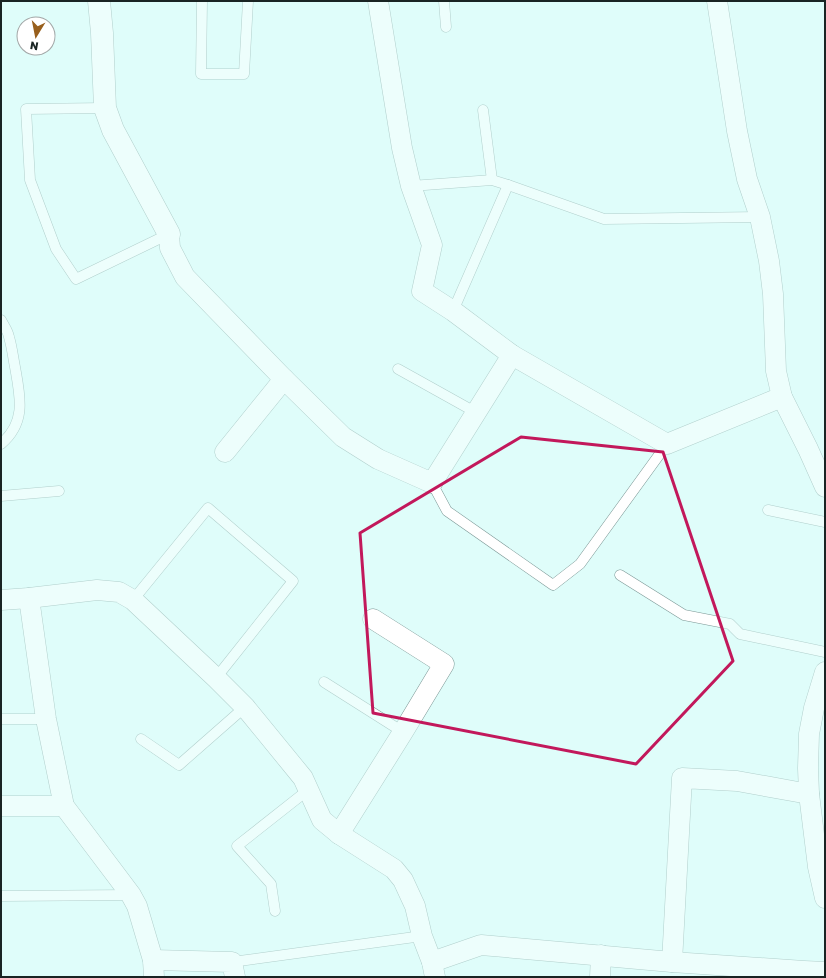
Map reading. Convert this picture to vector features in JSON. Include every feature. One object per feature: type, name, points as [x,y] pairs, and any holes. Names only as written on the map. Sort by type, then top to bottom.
[{"type":"street","points":[[99,1],[102,33],[105,108],[113,130],[169,234],[170,248],[185,277],[284,379],[343,437],[378,459],[432,483],[512,355]]},
{"type":"street","points":[[378,1],[402,148],[411,186],[432,245],[422,291],[453,311],[512,355],[667,444],[782,397]]},
{"type":"street","points":[[717,1],[740,145],[747,179],[760,216],[769,261],[773,294],[776,371],[782,397],[825,487]]},
{"type":"street","points":[[225,452],[284,379]]},
{"type":"street","points":[[1,600],[97,590],[119,592],[133,600],[245,707],[303,778],[322,820],[340,834],[394,869],[403,880],[415,906],[422,936],[433,969],[481,945],[672,962],[701,967],[803,974],[825,972]]},
{"type":"street","points":[[29,598],[46,719],[64,806],[137,906],[153,968],[233,970]]},
{"type":"street","points":[[340,834],[444,664],[373,619]]},
{"type":"street","points":[[825,672],[814,708],[809,734],[808,768],[809,794],[818,867],[825,898]]},
{"type":"street","points":[[672,962],[682,778],[737,781],[809,794]]},
{"type":"street","points":[[1,806],[64,806]]},
{"type":"street","points":[[600,977],[601,955]]},
{"type":"lane","points":[[202,1],[201,74],[244,74],[248,1]]},
{"type":"lane","points":[[444,1],[446,27]]},
{"type":"lane","points":[[105,108],[26,109],[30,180],[56,249],[76,279],[169,234]]},
{"type":"lane","points":[[483,110],[492,180]]},
{"type":"lane","points":[[411,186],[492,180],[604,219],[760,216]]},
{"type":"lane","points":[[453,311],[508,185]]},
{"type":"lane","points":[[1,320],[9,336],[21,406],[19,418],[14,429],[1,444]]},
{"type":"lane","points":[[398,368],[476,413]]},
{"type":"lane","points":[[432,483],[447,511],[552,585],[580,564],[667,444]]},
{"type":"lane","points":[[1,496],[59,491]]},
{"type":"lane","points":[[133,600],[208,508],[293,581],[216,678]]},
{"type":"lane","points":[[768,510],[825,522]]},
{"type":"lane","points":[[620,576],[684,615],[730,624],[740,634],[825,652]]},
{"type":"lane","points":[[324,682],[403,732]]},
{"type":"lane","points":[[141,738],[179,765],[245,707]]},
{"type":"lane","points":[[1,719],[46,719]]},
{"type":"lane","points":[[275,911],[271,884],[237,846],[308,790]]},
{"type":"lane","points":[[1,896],[131,896]]},
{"type":"lane","points":[[233,970],[422,936]]},
{"type":"highlighted area","points":[[521,437],[663,452],[733,661],[636,764],[373,713],[360,533]]}]
